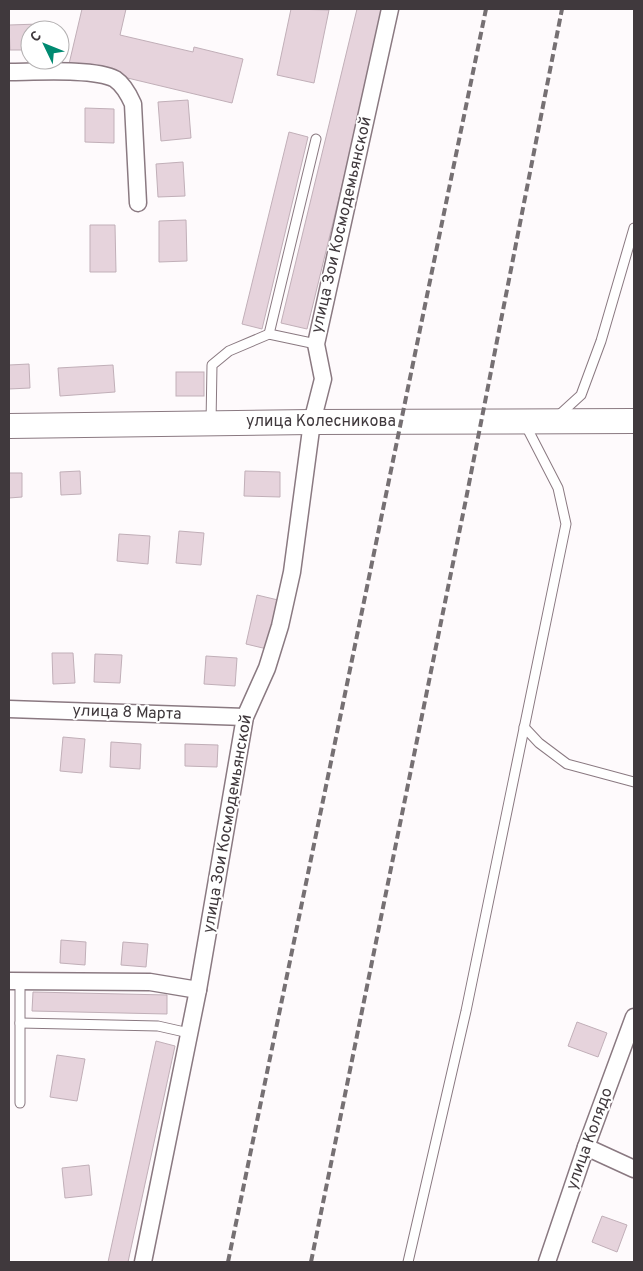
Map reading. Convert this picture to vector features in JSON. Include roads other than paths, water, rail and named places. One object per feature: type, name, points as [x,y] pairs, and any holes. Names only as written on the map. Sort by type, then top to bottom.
[{"type":"street","name":"улица Зои Космодемьянской","points":[[143,1262],[198,990],[245,717],[267,668],[280,626],[292,572],[312,422],[323,379],[316,344],[390,9]]},
{"type":"street","points":[[9,72],[85,73],[114,79],[127,90],[132,104],[138,203]]},
{"type":"street","name":"улица Колесникова","points":[[9,426],[312,422],[634,421]]},
{"type":"street","name":"улица 8 Марта","points":[[9,709],[245,717]]},
{"type":"street","points":[[15,981],[150,982],[198,990]]},
{"type":"street","name":"улица Колядо","points":[[547,1262],[586,1147],[634,1017]]},
{"type":"street","points":[[586,1147],[634,1170]]},
{"type":"lane","points":[[269,334],[316,139]]},
{"type":"lane","points":[[552,421],[581,395],[601,341],[634,228]]},
{"type":"lane","points":[[211,423],[212,366],[229,351],[269,334],[316,344]]},
{"type":"lane","points":[[408,1262],[466,1011],[566,524],[558,488],[523,422]]},
{"type":"lane","points":[[524,727],[539,743],[567,764],[634,782]]},
{"type":"lane","points":[[15,981],[20,1023],[20,1103]]},
{"type":"lane","points":[[20,1023],[158,1026],[189,1033]]},
{"type":"railway","points":[[228,1262],[486,9]]},
{"type":"railway","points":[[311,1262],[466,499],[562,9]]}]
